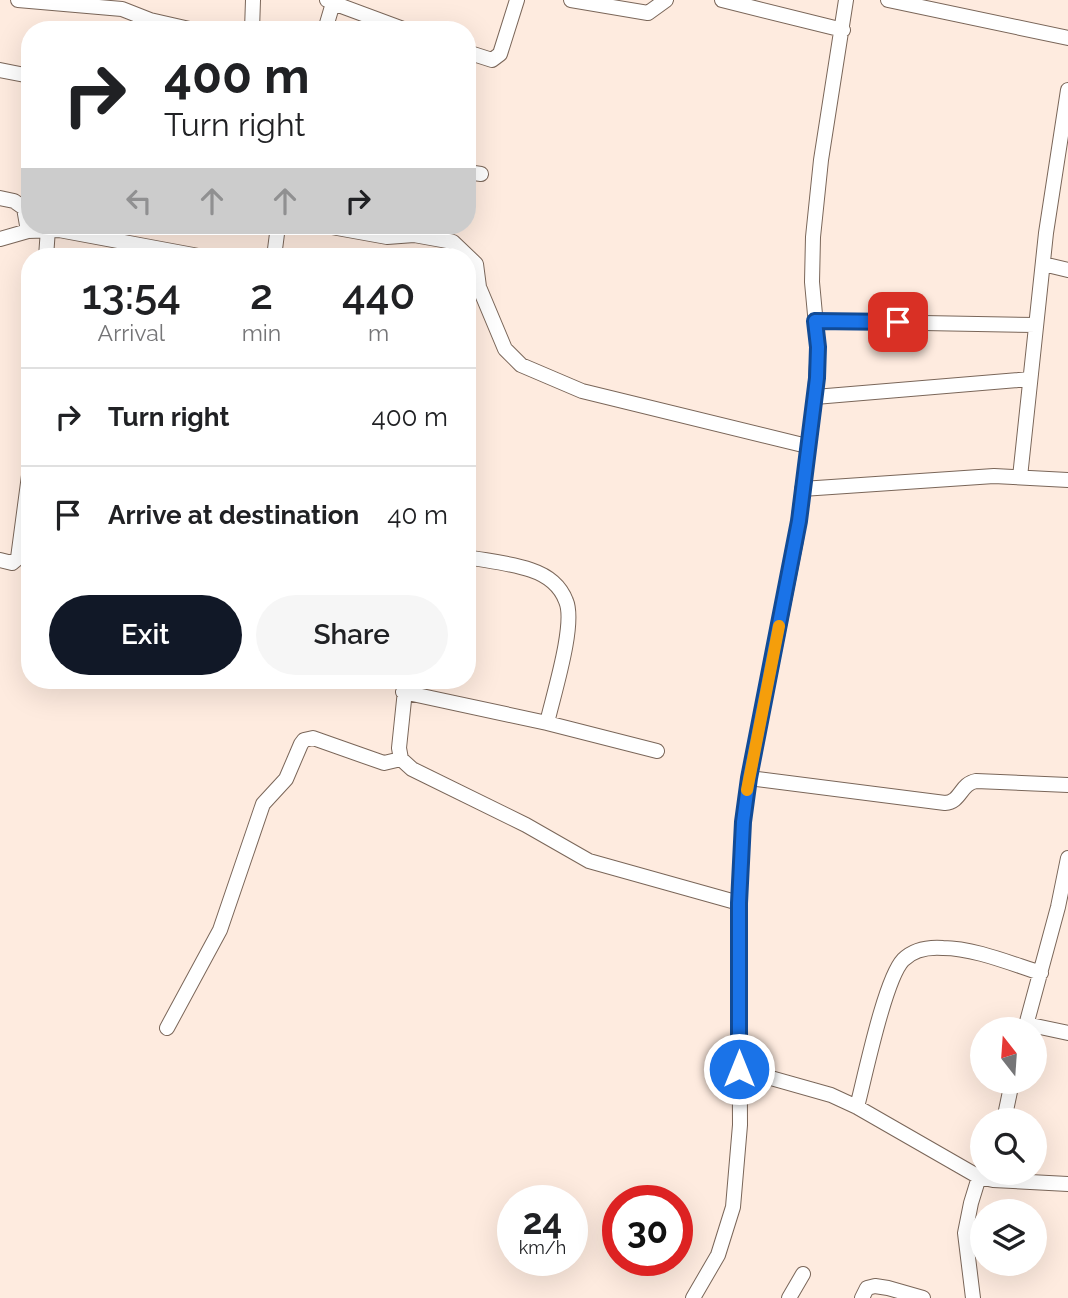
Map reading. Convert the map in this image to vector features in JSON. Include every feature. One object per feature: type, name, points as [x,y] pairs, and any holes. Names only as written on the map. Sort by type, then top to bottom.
[{"type":"street","points":[[18,0],[122,9],[142,21]]},
{"type":"street","points":[[252,21],[253,0]]},
{"type":"street","points":[[476,55],[492,60],[500,54],[517,0]]},
{"type":"street","points":[[571,0],[648,13],[666,0]]},
{"type":"street","points":[[722,0],[842,30]]},
{"type":"street","points":[[692,1298],[718,1255],[733,1207],[740,1125],[739,903],[743,822],[749,778],[796,540],[815,397],[818,347],[812,282],[813,237],[821,160],[846,0]]},
{"type":"street","points":[[888,0],[1068,37]]},
{"type":"street","points":[[327,21],[330,1],[382,21]]},
{"type":"street","points":[[0,70],[21,74]]},
{"type":"street","points":[[1020,477],[1043,264],[1068,96]]},
{"type":"street","points":[[0,198],[14,201],[21,206]]},
{"type":"street","points":[[0,239],[21,233]]},
{"type":"street","points":[[113,235],[146,248]]},
{"type":"street","points":[[376,235],[414,235],[453,242],[459,248]]},
{"type":"street","points":[[476,264],[479,287],[505,349],[521,365],[582,391],[807,446]]},
{"type":"street","points":[[1043,264],[1068,270]]},
{"type":"street","points":[[815,321],[1036,325]]},
{"type":"street","points":[[815,397],[1030,379]]},
{"type":"street","points":[[802,489],[994,476],[1068,481]]},
{"type":"street","points":[[0,561],[12,563],[18,558],[21,536]]},
{"type":"street","points":[[476,559],[531,570],[549,578],[561,589],[568,603],[566,637],[547,723]]},
{"type":"street","points":[[405,689],[398,741],[401,759],[412,769],[526,825],[589,861],[739,903]]},
{"type":"street","points":[[413,689],[657,751]]},
{"type":"street","points":[[167,1028],[220,930],[263,804],[286,779],[301,744],[308,738],[313,738],[384,763],[401,759]]},
{"type":"street","points":[[749,778],[945,803],[956,799],[965,785],[976,781],[1068,785]]},
{"type":"street","points":[[1029,1017],[1068,858]]},
{"type":"street","points":[[856,1107],[890,987],[901,962],[910,954],[929,948],[957,949],[1041,973]]},
{"type":"street","points":[[1047,1030],[1068,1033]]},
{"type":"street","points":[[739,1069],[831,1096],[970,1166]]},
{"type":"street","points":[[1047,1182],[1068,1184]]},
{"type":"street","points":[[972,1298],[974,1291],[965,1233],[971,1202],[983,1185]]},
{"type":"street","points":[[789,1298],[803,1274]]},
{"type":"street","points":[[862,1298],[867,1288],[876,1286],[923,1298]]},
{"type":"slow traffic","points":[[747,790],[779,626]]},
{"type":"route","points":[[739,1069],[739,903],[743,822],[749,778],[799,521],[817,378],[815,321],[898,322]]}]
